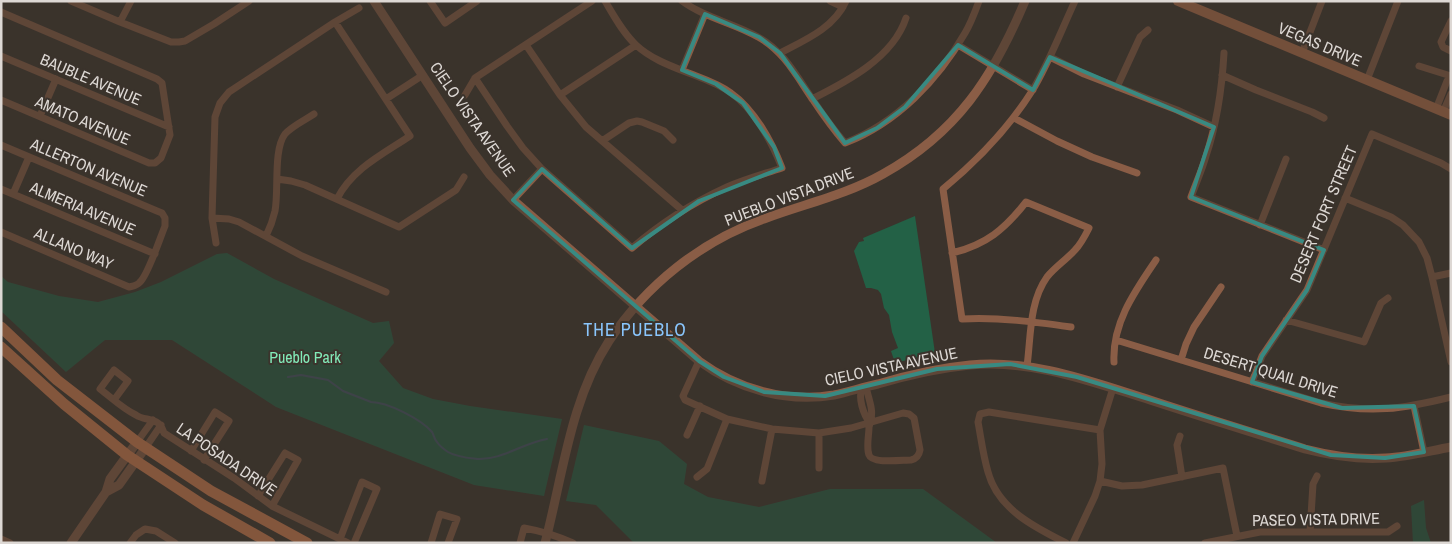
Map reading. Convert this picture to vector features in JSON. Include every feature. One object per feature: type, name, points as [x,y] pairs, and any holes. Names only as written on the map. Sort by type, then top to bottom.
[{"type":"main road","name":"VEGAS DRIVE","points":[[1178,1],[1444,112]]},
{"type":"main road","points":[[1,327],[58,380],[141,444],[211,491],[307,543]]},
{"type":"main road","points":[[1,348],[64,404],[132,458],[203,505],[270,543]]},
{"type":"street","points":[[70,1],[171,42],[185,40],[248,2]]},
{"type":"street","points":[[120,22],[131,1]]},
{"type":"street","name":"CIELO VISTA AVENUE","points":[[374,1],[475,155],[512,200],[699,361],[733,381],[759,391],[780,395],[825,396],[909,375],[952,367],[994,364],[1027,366],[1113,388],[1306,449],[1331,455],[1378,459],[1451,447]]},
{"type":"street","points":[[430,1],[445,22],[477,1]]},
{"type":"street","points":[[465,95],[475,78],[592,1]]},
{"type":"street","points":[[475,78],[512,134],[542,169],[632,248],[650,232],[682,210],[728,186],[782,168],[774,147],[743,103],[731,92],[653,58],[628,36],[605,1]]},
{"type":"street","points":[[682,1],[689,7],[758,37],[780,53],[830,125],[845,143],[877,128],[905,107],[925,88],[958,45],[979,1]]},
{"type":"street","points":[[780,53],[812,37],[828,25],[845,4],[830,1]]},
{"type":"street","name":"PUEBLO VISTA DRIVE","points":[[545,543],[573,423],[583,394],[608,343],[635,307],[670,272],[717,240],[764,219],[851,190],[876,178],[902,162],[936,136],[981,87],[1010,36],[1025,1]]},
{"type":"street","points":[[1071,327],[980,318],[962,319],[943,189],[995,141],[1014,118],[1033,90],[1075,1]]},
{"type":"street","points":[[1302,53],[1322,1]]},
{"type":"street","points":[[1367,80],[1398,1]]},
{"type":"street","points":[[216,243],[212,218],[215,116],[220,103],[229,92],[359,8]]},
{"type":"street","points":[[1,12],[157,79],[162,83],[169,128]]},
{"type":"street","points":[[682,70],[705,14]]},
{"type":"street","points":[[812,99],[846,82],[870,64],[893,40],[906,18]]},
{"type":"street","points":[[1451,21],[1441,42],[1443,47],[1451,51]]},
{"type":"street","points":[[335,22],[410,136],[362,168],[352,177],[337,200]]},
{"type":"street","points":[[1117,88],[1140,36],[1148,30]]},
{"type":"street","points":[[526,44],[560,95],[586,127],[682,210]]},
{"type":"street","points":[[560,95],[636,45]]},
{"type":"street","points":[[958,45],[1033,90]]},
{"type":"street","points":[[1224,53],[1214,127],[1206,157],[1191,197],[1324,250]]},
{"type":"street","name":"BAUBLE AVENUE","points":[[1,56],[169,128]]},
{"type":"street","points":[[1050,57],[1084,74],[1214,127]]},
{"type":"street","points":[[1419,66],[1451,77],[1447,81],[1444,112]]},
{"type":"street","points":[[386,99],[423,75]]},
{"type":"street","points":[[1222,75],[1324,118]]},
{"type":"street","points":[[40,116],[56,79]]},
{"type":"street","points":[[1444,112],[1451,94]]},
{"type":"street","name":"AMATO AVENUE","points":[[1,100],[149,163],[161,158],[170,135],[169,128]]},
{"type":"street","points":[[266,236],[275,210],[279,148],[288,131],[314,114]]},
{"type":"street","points":[[1014,118],[1092,157],[1137,173]]},
{"type":"street","points":[[602,141],[629,123],[637,121],[664,131],[673,140]]},
{"type":"street","name":"DESERT FORT STREET","points":[[1252,382],[1262,356],[1307,290],[1372,134],[1451,168]]},
{"type":"street","name":"ALLERTON AVENUE","points":[[1,145],[162,214],[165,218],[165,226],[155,254]]},
{"type":"street","points":[[13,194],[29,157]]},
{"type":"street","points":[[1260,225],[1286,159]]},
{"type":"street","points":[[512,200],[542,169]]},
{"type":"street","points":[[277,179],[305,185],[399,227],[456,190],[464,177]]},
{"type":"street","name":"ALMERIA AVENUE","points":[[1,189],[155,254]]},
{"type":"street","points":[[1345,198],[1391,217],[1403,225],[1419,242],[1427,258],[1451,362]]},
{"type":"street","points":[[952,253],[969,249],[984,242],[1013,219],[1026,202],[1089,228],[1075,250],[1046,278],[1035,300],[1027,366]]},
{"type":"street","points":[[212,218],[229,219],[239,222],[302,256],[386,292]]},
{"type":"street","name":"ALLANO WAY","points":[[1,232],[129,287],[142,281],[155,254]]},
{"type":"street","points":[[1114,362],[1113,352],[1123,314],[1131,297],[1156,260]]},
{"type":"street","points":[[1432,277],[1451,273]]},
{"type":"street","points":[[1181,360],[1194,327],[1221,287]]},
{"type":"street","points":[[1286,320],[1364,342],[1381,303],[1388,298]]},
{"type":"street","name":"DESERT QUAIL DRIVE","points":[[1116,340],[1342,408],[1366,410],[1414,406],[1451,397]]},
{"type":"street","points":[[699,361],[683,396],[685,400],[727,419],[772,429],[819,433],[851,428],[870,423],[903,412],[914,418],[920,450],[917,457],[911,460],[877,460],[871,458],[868,454],[869,426],[870,423],[873,416],[860,394],[862,388]]},
{"type":"street","name":"LA POSADA DRIVE","points":[[114,400],[128,380],[114,370],[100,389],[114,400],[137,416],[145,420],[153,420],[161,425],[164,433],[234,478],[272,506],[348,543]]},
{"type":"street","points":[[1073,543],[1100,481],[1102,464],[1100,430],[1113,388]]},
{"type":"street","points":[[687,435],[700,406]]},
{"type":"street","points":[[1414,406],[1424,452]]},
{"type":"street","points":[[191,451],[215,412],[229,421],[204,460]]},
{"type":"street","points":[[1066,543],[1038,529],[1014,512],[1003,501],[994,487],[988,472],[978,422],[980,414],[988,412],[1100,430]]},
{"type":"street","points":[[697,477],[707,469],[727,419]]},
{"type":"street","points":[[70,543],[106,492],[110,479],[132,458],[153,420]]},
{"type":"street","points":[[141,444],[161,425]]},
{"type":"street","points":[[762,481],[772,429]]},
{"type":"street","points":[[819,433],[819,468]]},
{"type":"street","points":[[1180,436],[1177,445],[1182,477]]},
{"type":"street","points":[[258,496],[285,453],[298,460],[272,506]]},
{"type":"street","points":[[1100,481],[1122,486],[1142,485],[1223,468],[1238,536]]},
{"type":"street","points":[[1310,532],[1313,484],[1317,476]]},
{"type":"street","points":[[340,539],[362,482],[377,489],[354,543]]},
{"type":"street","points":[[430,543],[440,514],[456,519],[448,543]]},
{"type":"street","name":"PASEO VISTA DRIVE","points":[[1205,543],[1260,532],[1388,532],[1397,526]]},
{"type":"street","points":[[520,543],[524,528],[562,537],[573,543]]},
{"type":"street","points":[[130,543],[136,535],[145,529],[156,531],[175,543]]},
{"type":"street","points":[[1,539],[10,543]]},
{"type":"highlighted area","points":[[705,14],[759,37],[780,53],[845,143],[877,128],[905,107],[958,45],[1033,90],[1050,57],[1214,127],[1191,197],[1324,250],[1307,290],[1262,356],[1252,382],[1342,408],[1414,406],[1424,452],[1385,458],[1331,455],[1077,377],[1010,364],[937,369],[825,396],[764,392],[724,377],[699,361],[513,200],[542,169],[632,248],[699,201],[782,168],[774,147],[743,103],[716,84],[682,70]]},
{"type":"green space","points":[[915,216],[935,353],[895,363],[891,351],[898,348],[892,332],[889,315],[884,308],[881,294],[878,290],[866,288],[854,251],[859,242],[864,241],[863,238]]},
{"type":"green space","name":"Pueblo Park","points":[[227,253],[274,279],[373,323],[389,321],[394,343],[379,361],[403,388],[433,399],[562,419],[544,496],[474,485],[276,407],[172,340],[105,340],[66,372],[1,311],[1,276],[8,282],[59,296],[98,302],[135,292],[161,282],[217,254]]},
{"type":"green space","points":[[584,425],[659,441],[687,464],[684,484],[708,497],[759,507],[830,489],[923,489],[997,543],[634,543],[596,505],[566,501]]},
{"type":"green space","points":[[1424,500],[1426,528],[1431,543],[1413,543],[1411,506]]},
{"type":"waterway","points":[[288,377],[301,375],[328,380],[343,391],[403,412],[427,427],[439,445],[445,450],[459,456],[487,459],[547,439]]},
{"type":"district","name":"THE PUEBLO","points":[[635,330]]}]
